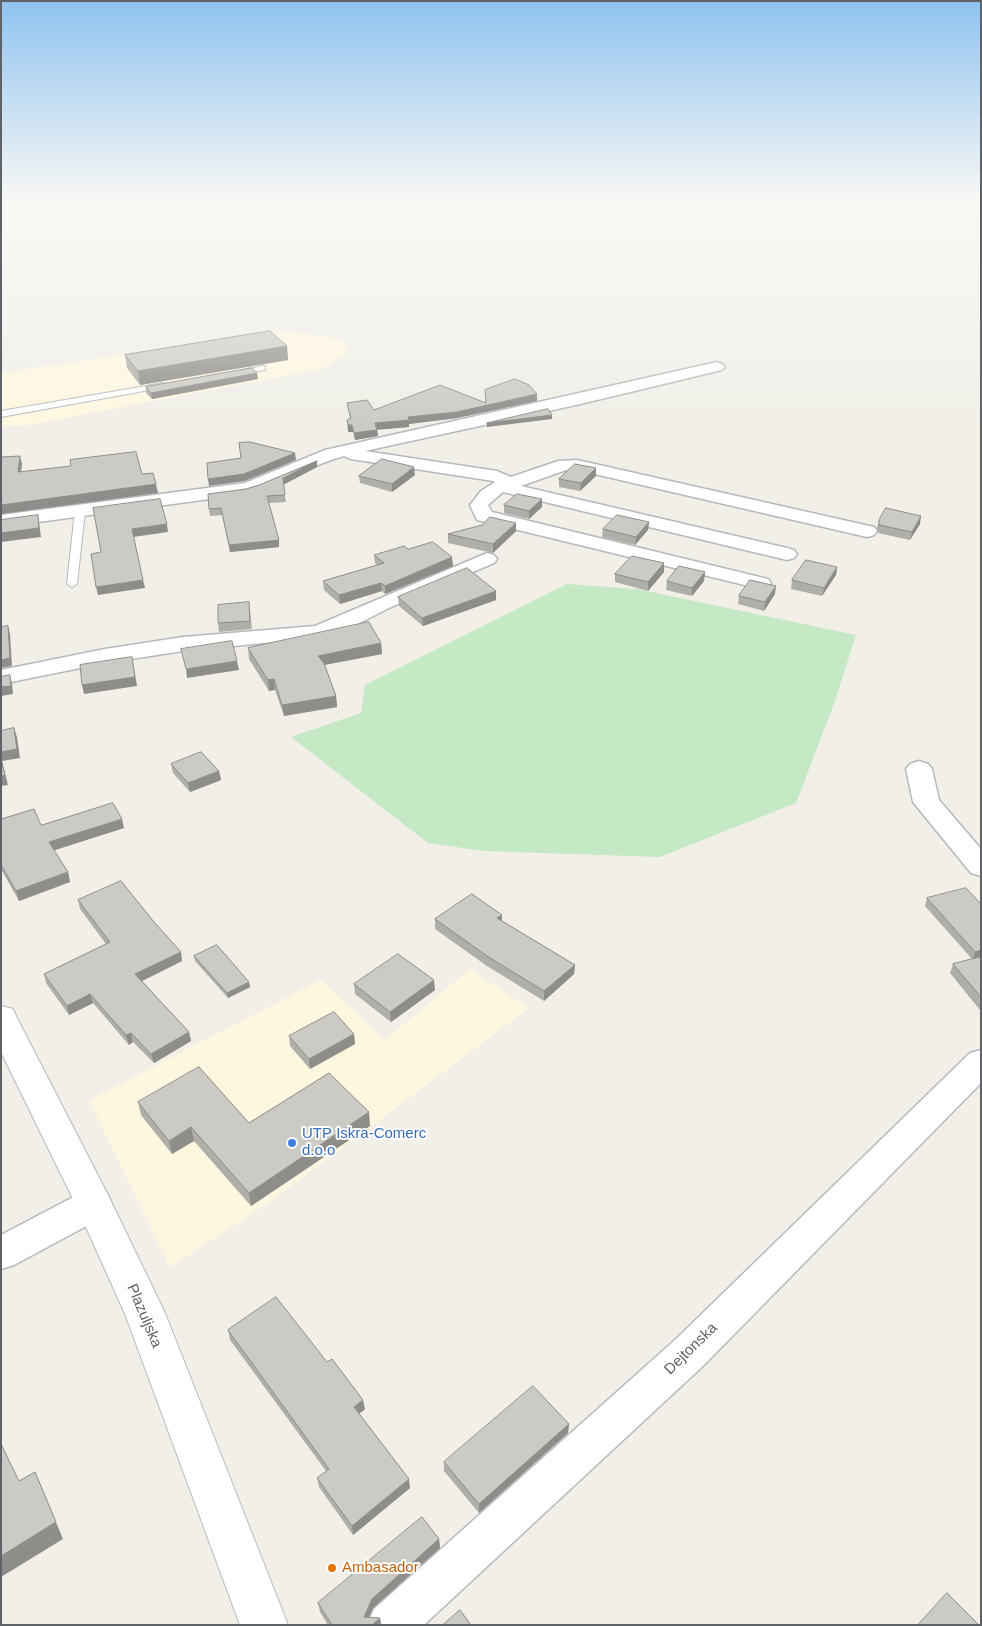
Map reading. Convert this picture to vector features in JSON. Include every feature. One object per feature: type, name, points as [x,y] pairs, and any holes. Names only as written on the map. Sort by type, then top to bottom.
[{"type":"main road","name":"Plazuljska","points":[[1,1018],[94,1204],[145,1313],[264,1625]]},
{"type":"street","points":[[1,521],[261,485],[309,461],[339,452],[406,435],[578,399],[717,367]]},
{"type":"street","points":[[339,452],[497,476],[502,478],[504,485]]},
{"type":"street","points":[[761,583],[484,516],[479,506],[482,499],[504,485],[564,465],[577,465],[867,531]]},
{"type":"street","points":[[504,485],[786,554]]},
{"type":"street","points":[[1,677],[105,656],[183,644],[317,632],[336,626],[384,603],[487,559]]},
{"type":"street","points":[[919,769],[926,802],[981,867]]},
{"type":"street","name":"Dejtonska","points":[[390,1625],[690,1352],[981,1062]]},
{"type":"street","points":[[1,1252],[94,1204]]},
{"type":"lane","points":[[224,375],[262,368]]},
{"type":"lane","points":[[1,414],[175,383]]},
{"type":"lane","points":[[72,584],[80,510]]},
{"type":"shaded area","points":[[268,332],[313,334],[344,340],[349,352],[321,369],[29,425],[1,427],[1,373]]},
{"type":"shaded area","points":[[470,969],[529,1008],[270,1202],[170,1267],[89,1100],[321,980],[385,1040]]},
{"type":"green space","points":[[567,584],[637,589],[856,635],[834,704],[796,803],[660,857],[484,851],[428,843],[291,737],[361,713],[365,685]]},
{"type":"building","points":[[270,331],[287,346],[138,371],[125,355]]},
{"type":"building","points":[[252,368],[257,373],[151,393],[146,387]]},
{"type":"building","points":[[515,379],[529,385],[537,394],[457,412],[408,417],[409,420],[375,423],[377,430],[354,433],[352,425],[348,425],[347,420],[351,418],[347,403],[367,400],[374,410],[440,385],[486,403],[485,390]]},
{"type":"building","points":[[548,409],[552,415],[487,423]]},
{"type":"building","points":[[250,442],[295,453],[244,474],[208,479],[207,463],[241,458],[239,443]]},
{"type":"building","points":[[136,452],[142,474],[153,473],[156,484],[1,505],[1,457],[20,456],[18,472],[71,466],[70,460]]},
{"type":"building","points":[[382,459],[414,467],[392,484],[359,476]]},
{"type":"building","points":[[317,461],[283,478],[285,495],[267,496],[279,540],[229,545],[221,508],[209,509],[208,494],[246,489]]},
{"type":"building","points":[[575,464],[596,468],[581,483],[559,479]]},
{"type":"building","points":[[517,494],[542,499],[529,511],[504,505]]},
{"type":"building","points":[[160,499],[167,524],[132,529],[143,580],[96,587],[91,554],[101,552],[93,508]]},
{"type":"building","points":[[886,508],[921,516],[912,532],[879,525],[879,520]]},
{"type":"building","points":[[38,515],[39,528],[1,533],[1,520]]},
{"type":"building","points":[[617,515],[649,522],[636,537],[603,529]]},
{"type":"building","points":[[490,517],[516,523],[493,544],[448,534],[482,525]]},
{"type":"building","points":[[433,542],[452,557],[385,586],[381,583],[339,595],[323,581],[384,563],[374,555],[404,546],[408,549]]},
{"type":"building","points":[[632,556],[664,563],[648,582],[615,574]]},
{"type":"building","points":[[806,560],[837,567],[824,588],[792,580]]},
{"type":"building","points":[[679,566],[705,572],[692,588],[667,581]]},
{"type":"building","points":[[467,568],[496,591],[422,618],[398,597]]},
{"type":"building","points":[[750,580],[776,586],[765,602],[739,596]]},
{"type":"building","points":[[249,602],[250,621],[218,623],[218,605]]},
{"type":"building","points":[[369,622],[381,643],[318,656],[324,663],[336,696],[282,705],[274,679],[268,680],[248,648]]},
{"type":"building","points":[[8,626],[10,658],[1,660],[1,627]]},
{"type":"building","points":[[232,641],[237,661],[186,669],[181,649]]},
{"type":"building","points":[[132,657],[135,677],[82,685],[80,665]]},
{"type":"building","points":[[10,675],[11,686],[1,687],[1,677]]},
{"type":"building","points":[[14,728],[17,749],[1,752],[1,731]]},
{"type":"building","points":[[201,752],[219,771],[188,783],[171,764]]},
{"type":"building","points":[[1,760],[5,775],[1,776]]},
{"type":"building","points":[[113,803],[122,819],[49,842],[68,872],[16,891],[1,865],[1,819],[34,809],[41,825]]},
{"type":"building","points":[[121,881],[181,952],[135,974],[189,1032],[151,1054],[131,1033],[126,1035],[90,994],[67,1006],[44,974],[110,942],[78,900]]},
{"type":"building","points":[[966,888],[981,904],[981,950],[975,952],[927,898]]},
{"type":"building","points":[[472,894],[502,915],[497,918],[575,965],[544,991],[487,956],[435,919]]},
{"type":"building","points":[[217,945],[249,982],[227,993],[194,956]]},
{"type":"building","points":[[398,954],[434,980],[390,1012],[354,984]]},
{"type":"building","points":[[981,957],[981,997],[953,964]]},
{"type":"building","points":[[334,1012],[354,1034],[309,1059],[289,1036]]},
{"type":"building","points":[[199,1067],[249,1123],[329,1073],[369,1112],[249,1193],[191,1127],[169,1141],[138,1102]]},
{"type":"building","points":[[276,1297],[327,1362],[332,1359],[363,1400],[354,1407],[409,1479],[352,1526],[317,1478],[329,1469],[228,1330]]},
{"type":"building","points":[[533,1386],[569,1424],[479,1504],[444,1462]]},
{"type":"building","points":[[1,1444],[19,1481],[35,1472],[56,1522],[1,1556]]},
{"type":"building","points":[[422,1517],[439,1539],[372,1599],[364,1617],[380,1618],[372,1625],[332,1625],[318,1603]]},
{"type":"building","points":[[947,1593],[979,1625],[918,1625]]},
{"type":"building","points":[[460,1610],[471,1625],[443,1625]]},
{"type":"place","name":"UTP Iskra-Comerc d.o.o","points":[[292,1143]]},
{"type":"place","name":"Ambasador","points":[[332,1568]]}]
